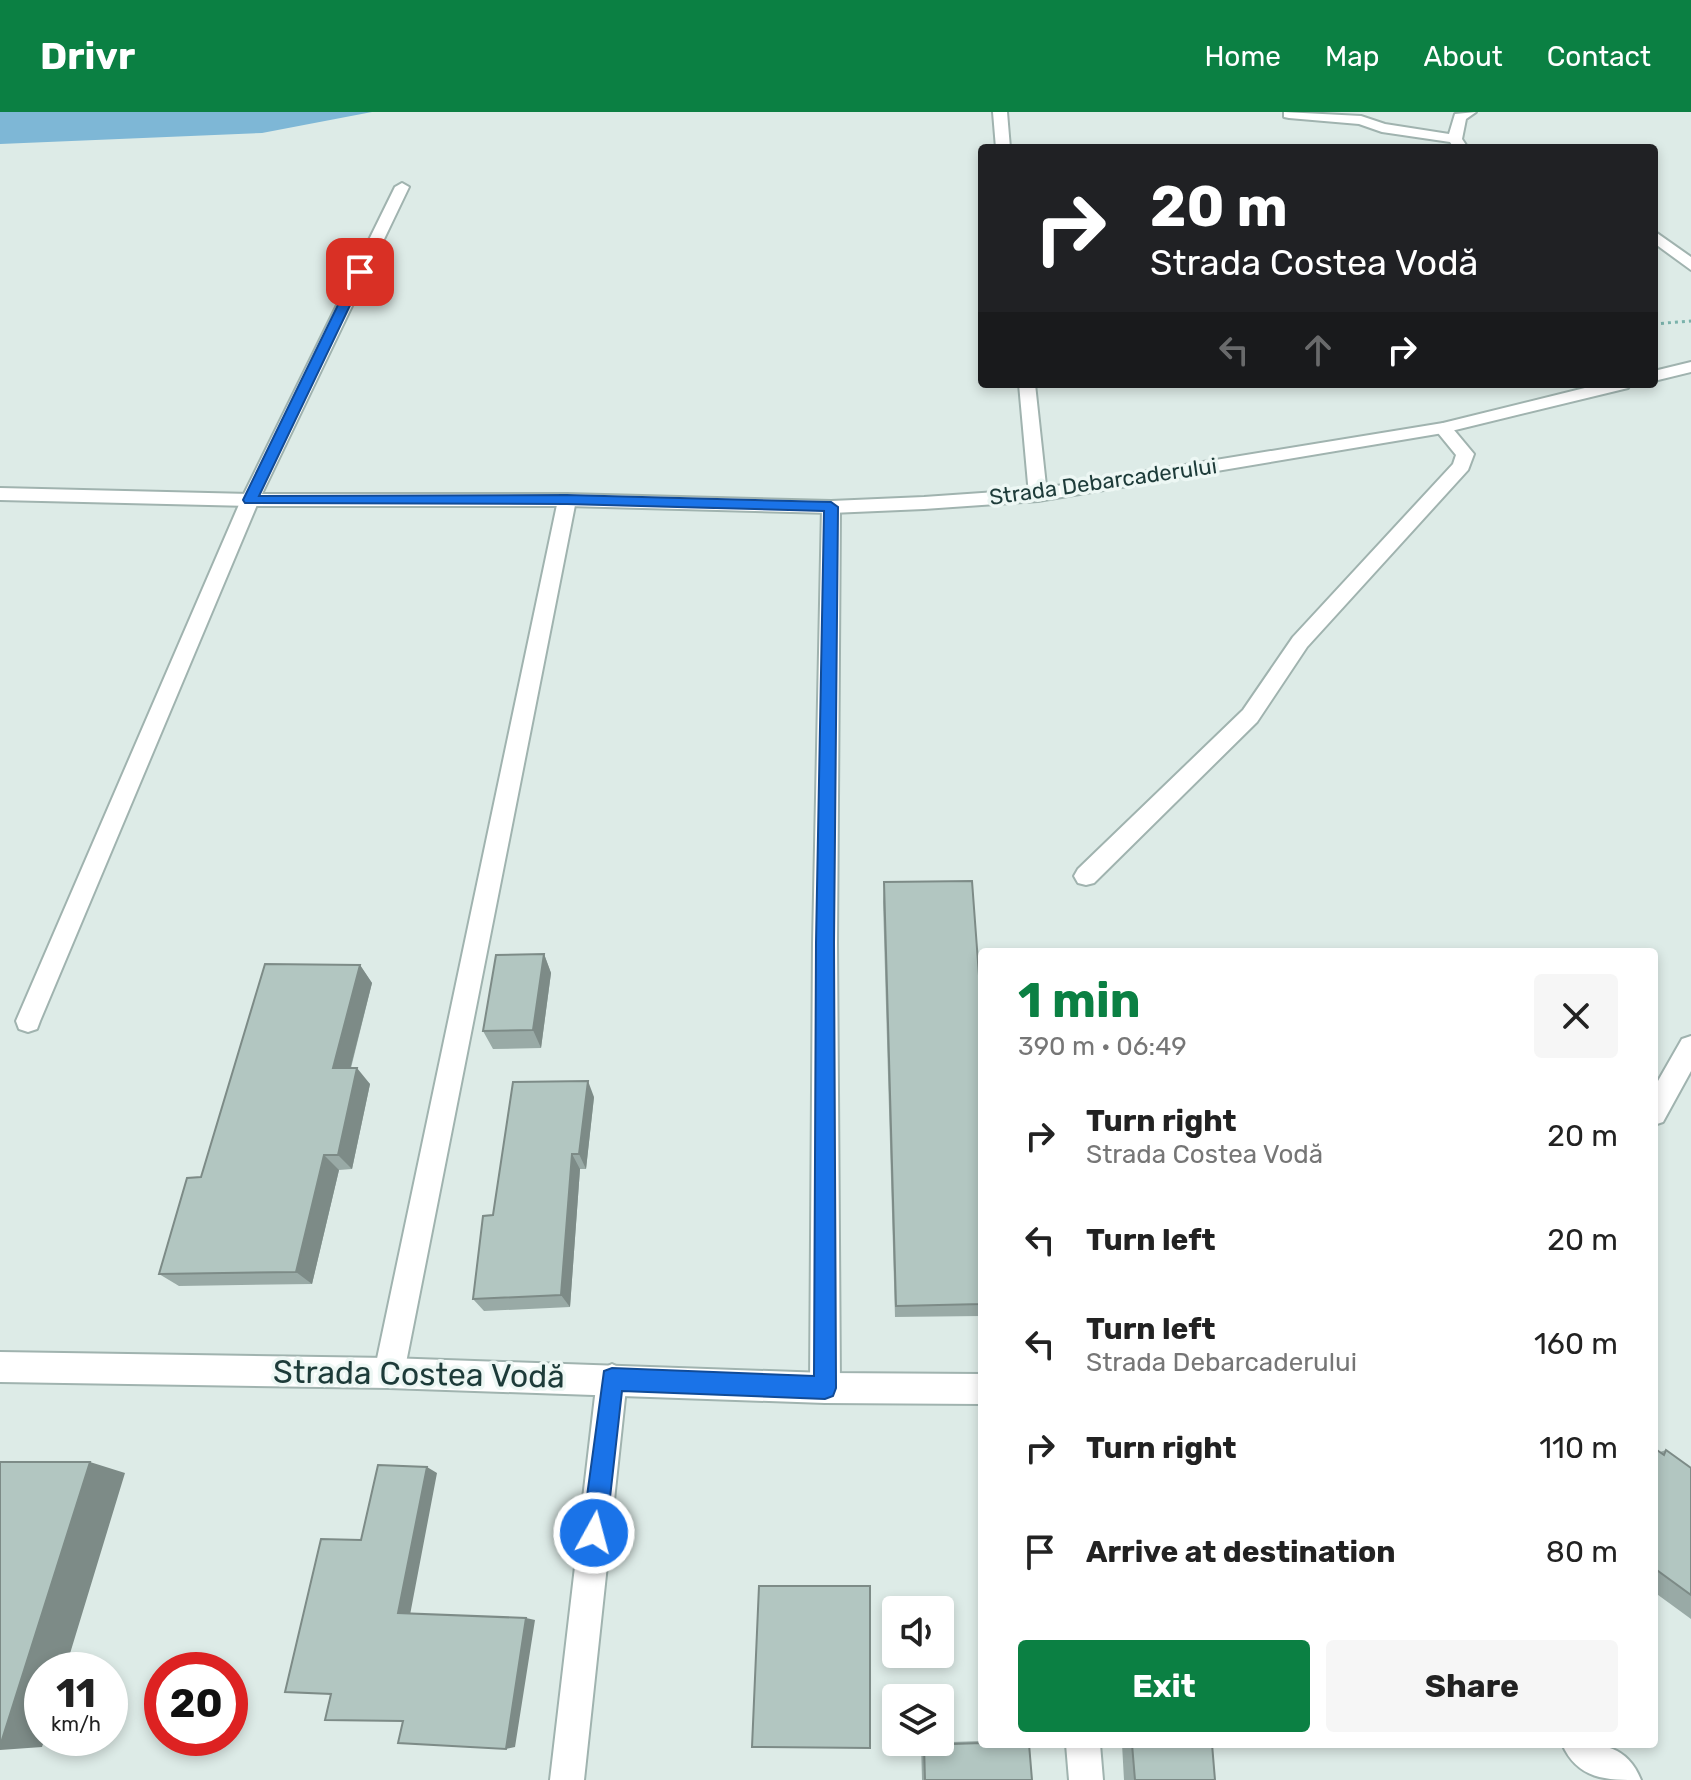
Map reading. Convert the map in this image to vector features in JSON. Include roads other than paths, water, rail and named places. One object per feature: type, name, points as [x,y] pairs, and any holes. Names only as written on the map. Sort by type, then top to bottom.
[{"type":"street","points":[[1000,112],[1003,144]]},
{"type":"street","points":[[1289,114],[1361,120],[1382,128],[1458,143],[1464,114],[1444,112]]},
{"type":"street","points":[[28,1021],[250,500],[402,187]]},
{"type":"street","points":[[1658,239],[1691,265]]},
{"type":"street","points":[[1658,375],[1691,367]]},
{"type":"street","points":[[1027,388],[1038,495]]},
{"type":"street","name":"Strada Debarcaderului","points":[[0,494],[250,500],[567,500],[831,507],[1038,495],[1443,428],[1606,388]]},
{"type":"street","points":[[1086,876],[1250,716],[1300,642],[1462,466],[1465,454],[1443,428]]},
{"type":"street","points":[[389,1373],[567,500]]},
{"type":"street","points":[[825,1388],[825,943],[831,507]]},
{"type":"street","points":[[1658,1106],[1691,1047]]},
{"type":"street","name":"Strada Costea Vodă","points":[[0,1367],[389,1373],[825,1388],[978,1389]]},
{"type":"street","points":[[567,1780],[612,1379]]},
{"type":"street","points":[[1083,1748],[1086,1780]]},
{"type":"street","points":[[1584,1748],[1624,1780]]},
{"type":"water","points":[[0,112],[372,112],[262,133],[0,144]]}]
